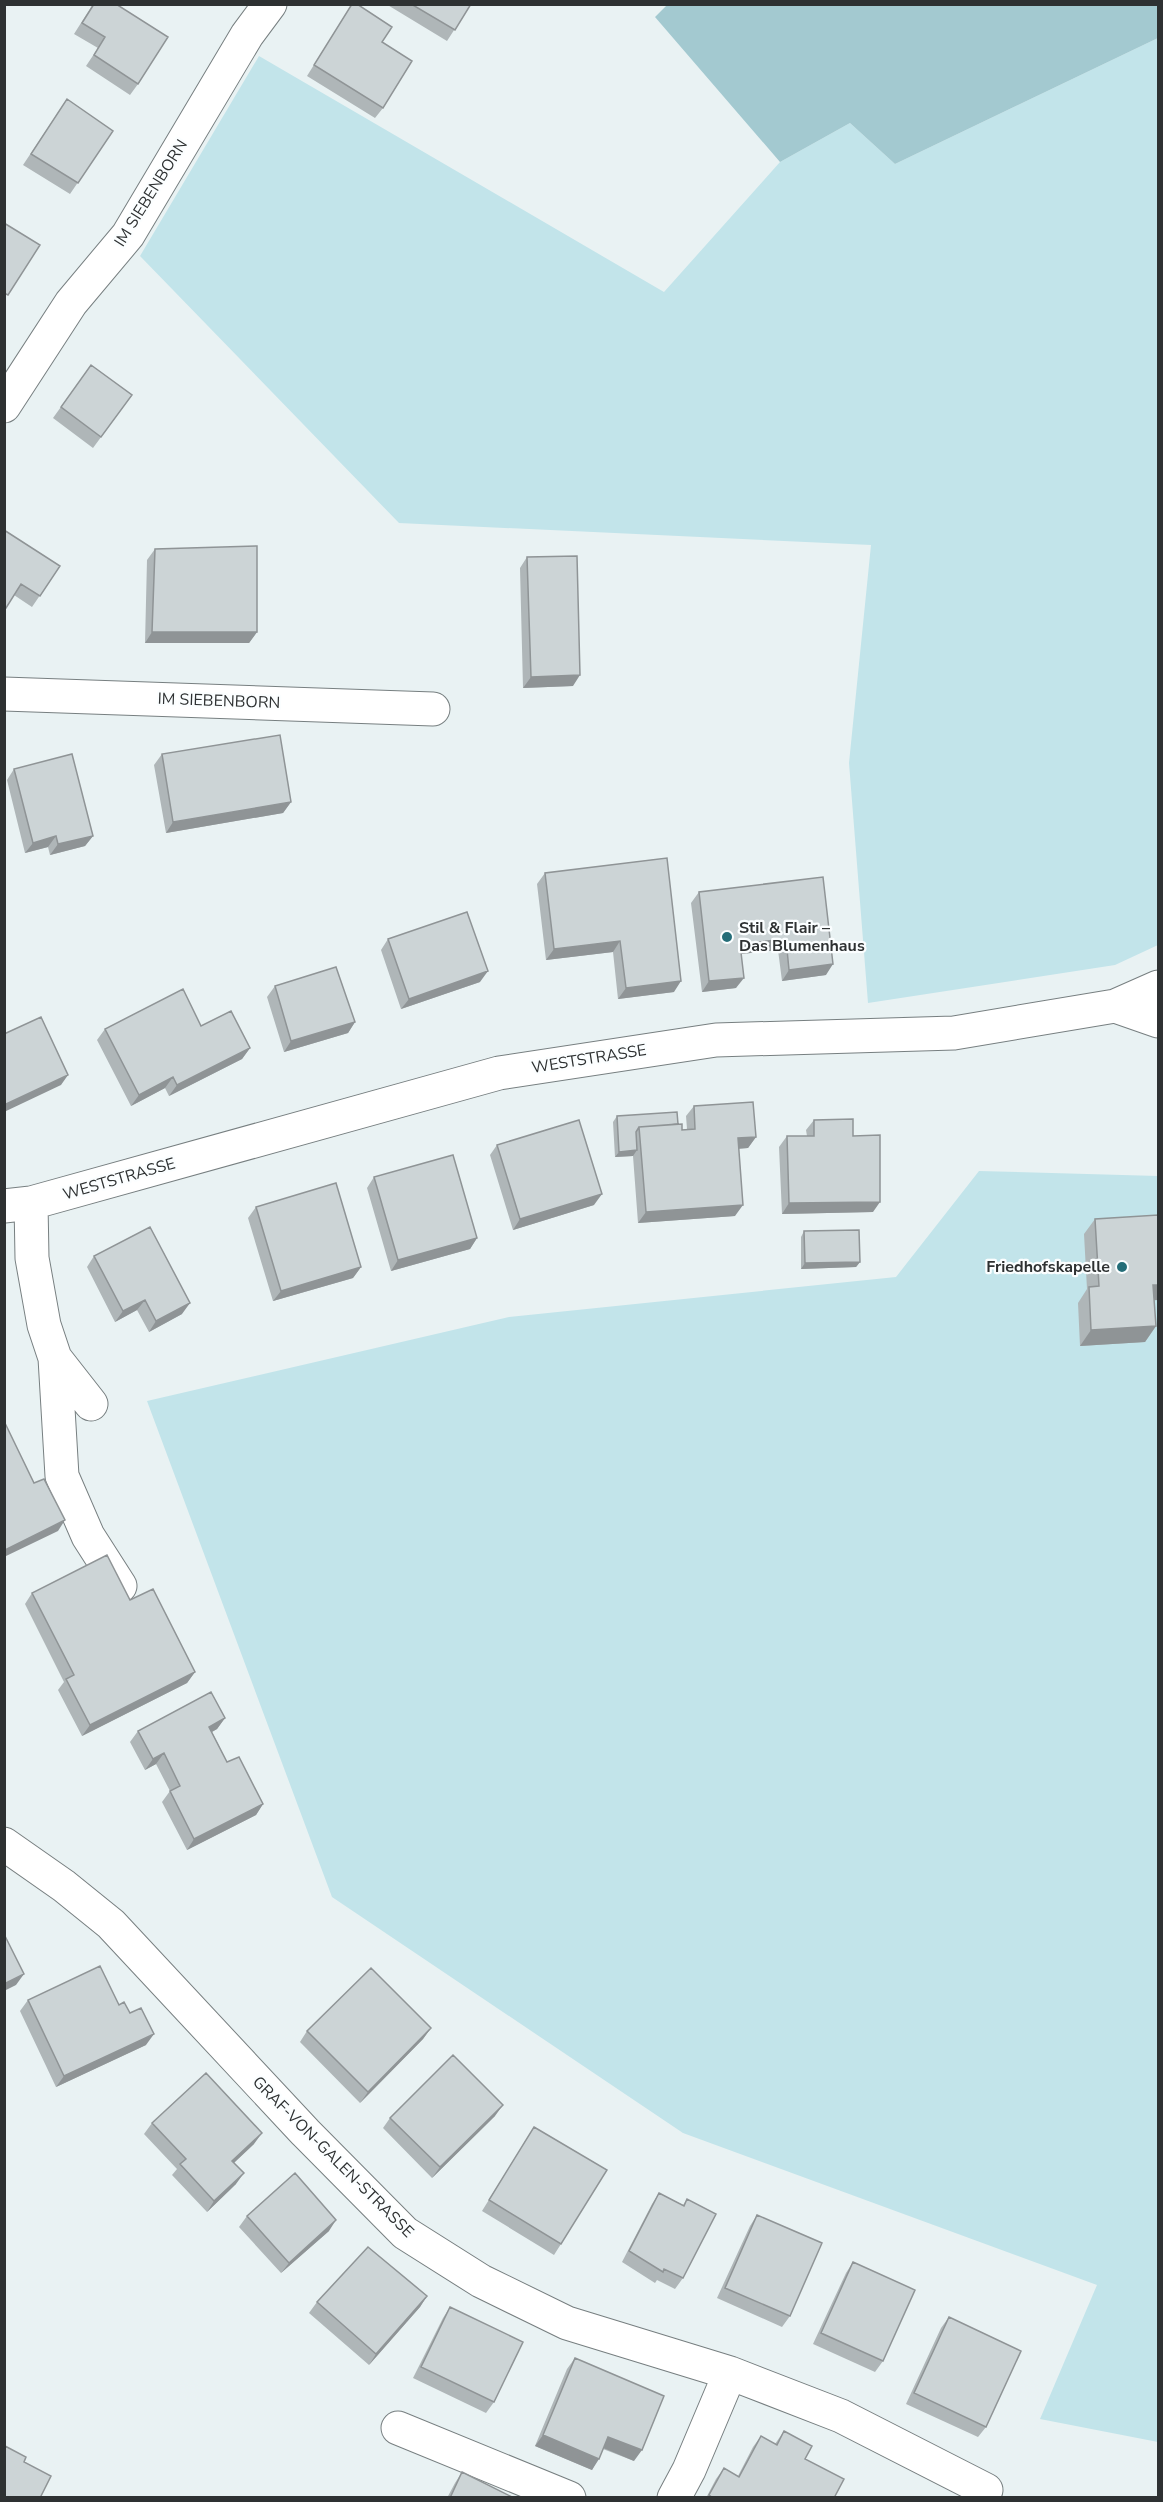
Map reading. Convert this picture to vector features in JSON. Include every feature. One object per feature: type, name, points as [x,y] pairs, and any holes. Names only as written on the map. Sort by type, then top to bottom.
[{"type":"street","name":"IM SIEBENBORN","points":[[4,406],[71,303],[128,236],[247,35],[270,4]]},
{"type":"street","name":"IM SIEBENBORN","points":[[4,694],[433,709]]},
{"type":"street","name":"WESTSTRASSE","points":[[120,1586],[88,1536],[62,1476],[55,1358],[44,1325],[32,1258],[18,1204],[499,1073],[716,1040],[954,1033],[1115,1006],[1158,987]]},
{"type":"street","points":[[1115,1006],[1158,1021]]},
{"type":"street","name":"WESTSTRASSE","points":[[55,1358],[91,1404]]},
{"type":"street","name":"GRAF-VON-GALEN-STRASSE","points":[[4,1844],[64,1886],[111,1924],[305,2132],[405,2233],[481,2281],[567,2323],[730,2373],[841,2416],[986,2490]]},
{"type":"street","points":[[674,2498],[689,2470],[730,2373]]},
{"type":"street","points":[[398,2428],[569,2498]]},
{"type":"shaded area","points":[[668,4],[1158,5],[1158,38],[895,164],[850,123],[780,162],[655,17]]},
{"type":"shaded area","points":[[1158,38],[1158,945],[1115,965],[868,1003],[849,763],[871,545],[399,523],[140,256],[259,56],[664,292],[780,162],[850,123],[895,164]]},
{"type":"shaded area","points":[[979,1171],[1158,1176],[1158,2442],[1040,2419],[1097,2285],[683,2133],[332,1897],[147,1401],[509,1317],[896,1277]]},
{"type":"building","points":[[94,4],[116,4],[168,37],[138,84],[94,55],[105,37],[82,23]]},
{"type":"building","points":[[352,4],[357,4],[392,27],[382,42],[412,61],[383,108],[314,65]]},
{"type":"building","points":[[411,4],[471,4],[455,30]]},
{"type":"building","points":[[67,99],[113,131],[78,183],[31,154]]},
{"type":"building","points":[[4,223],[40,245],[8,295],[4,293]]},
{"type":"building","points":[[91,365],[132,395],[101,437],[61,407]]},
{"type":"building","points":[[4,530],[60,566],[40,596],[21,584],[6,608],[4,607]]},
{"type":"building","points":[[257,546],[257,632],[152,632],[155,549]]},
{"type":"building","points":[[577,556],[580,675],[531,677],[527,557]]},
{"type":"building","points":[[280,735],[291,802],[173,822],[162,754]]},
{"type":"building","points":[[72,754],[93,836],[58,844],[56,836],[33,843],[14,769]]},
{"type":"building","points":[[667,858],[681,981],[626,988],[620,941],[554,949],[545,873]]},
{"type":"building","points":[[823,877],[833,964],[789,970],[786,939],[740,944],[744,978],[709,981],[699,892]]},
{"type":"building","points":[[467,912],[488,971],[409,999],[388,939]]},
{"type":"building","points":[[336,967],[355,1022],[291,1041],[275,986]]},
{"type":"building","points":[[183,989],[201,1026],[231,1011],[250,1048],[177,1085],[173,1077],[139,1095],[105,1029]]},
{"type":"building","points":[[41,1017],[68,1075],[4,1105],[4,1034]]},
{"type":"building","points":[[753,1102],[756,1137],[738,1138],[743,1205],[646,1212],[639,1127],[682,1124],[682,1130],[695,1129],[694,1106]]},
{"type":"building","points":[[677,1112],[678,1124],[639,1127],[636,1132],[637,1150],[619,1152],[617,1116]]},
{"type":"building","points":[[853,1119],[853,1136],[880,1135],[880,1202],[789,1203],[787,1136],[814,1136],[814,1120]]},
{"type":"building","points":[[579,1120],[602,1194],[520,1219],[497,1145]]},
{"type":"building","points":[[453,1155],[477,1238],[398,1260],[374,1177]]},
{"type":"building","points":[[336,1183],[361,1267],[281,1291],[256,1207]]},
{"type":"building","name":"Friedhofskapelle","points":[[1158,1215],[1158,1285],[1153,1285],[1156,1326],[1091,1330],[1089,1287],[1099,1286],[1095,1219]]},
{"type":"building","points":[[150,1227],[190,1303],[156,1321],[145,1300],[123,1311],[94,1256]]},
{"type":"building","points":[[859,1230],[860,1262],[805,1263],[804,1231]]},
{"type":"building","points":[[4,1421],[34,1483],[44,1479],[65,1520],[5,1550]]},
{"type":"building","points":[[107,1555],[130,1600],[153,1589],[195,1672],[90,1725],[66,1679],[74,1675],[32,1593]]},
{"type":"building","points":[[211,1692],[225,1718],[209,1727],[227,1762],[239,1757],[263,1804],[194,1839],[170,1791],[180,1786],[164,1753],[153,1759],[138,1731]]},
{"type":"building","points":[[4,1934],[24,1974],[4,1984]]},
{"type":"building","points":[[100,1966],[119,2005],[124,2002],[130,2013],[141,2008],[154,2034],[64,2076],[28,2000]]},
{"type":"building","points":[[371,1968],[431,2028],[368,2092],[307,2031]]},
{"type":"building","points":[[453,2055],[503,2105],[440,2167],[390,2118]]},
{"type":"building","points":[[206,2073],[262,2133],[232,2161],[244,2173],[214,2201],[180,2164],[186,2159],[152,2123]]},
{"type":"building","points":[[534,2127],[607,2170],[561,2244],[489,2200]]},
{"type":"building","points":[[295,2173],[336,2220],[289,2263],[247,2216]]},
{"type":"building","points":[[659,2193],[684,2206],[687,2199],[716,2214],[683,2278],[664,2269],[663,2272],[629,2251]]},
{"type":"building","points":[[757,2215],[822,2243],[790,2316],[725,2288]]},
{"type":"building","points":[[368,2247],[427,2296],[376,2354],[317,2302]]},
{"type":"building","points":[[853,2262],[915,2290],[883,2361],[821,2333]]},
{"type":"building","points":[[450,2307],[523,2342],[494,2402],[421,2367]]},
{"type":"building","points":[[949,2317],[1021,2351],[986,2427],[914,2393]]},
{"type":"building","points":[[575,2358],[664,2396],[642,2450],[608,2437],[599,2459],[543,2435]]},
{"type":"building","points":[[784,2431],[812,2446],[805,2459],[844,2479],[834,2498],[713,2498],[709,2495],[724,2468],[739,2477],[761,2436],[777,2445]]},
{"type":"building","points":[[5,2446],[26,2457],[24,2462],[51,2476],[40,2498],[4,2498]]},
{"type":"building","points":[[462,2472],[514,2498],[450,2498]]},
{"type":"place","name":"Stil & Flair – Das Blumenhaus","points":[[727,937]]},
{"type":"place","name":"Friedhofskapelle","points":[[1122,1267]]}]
